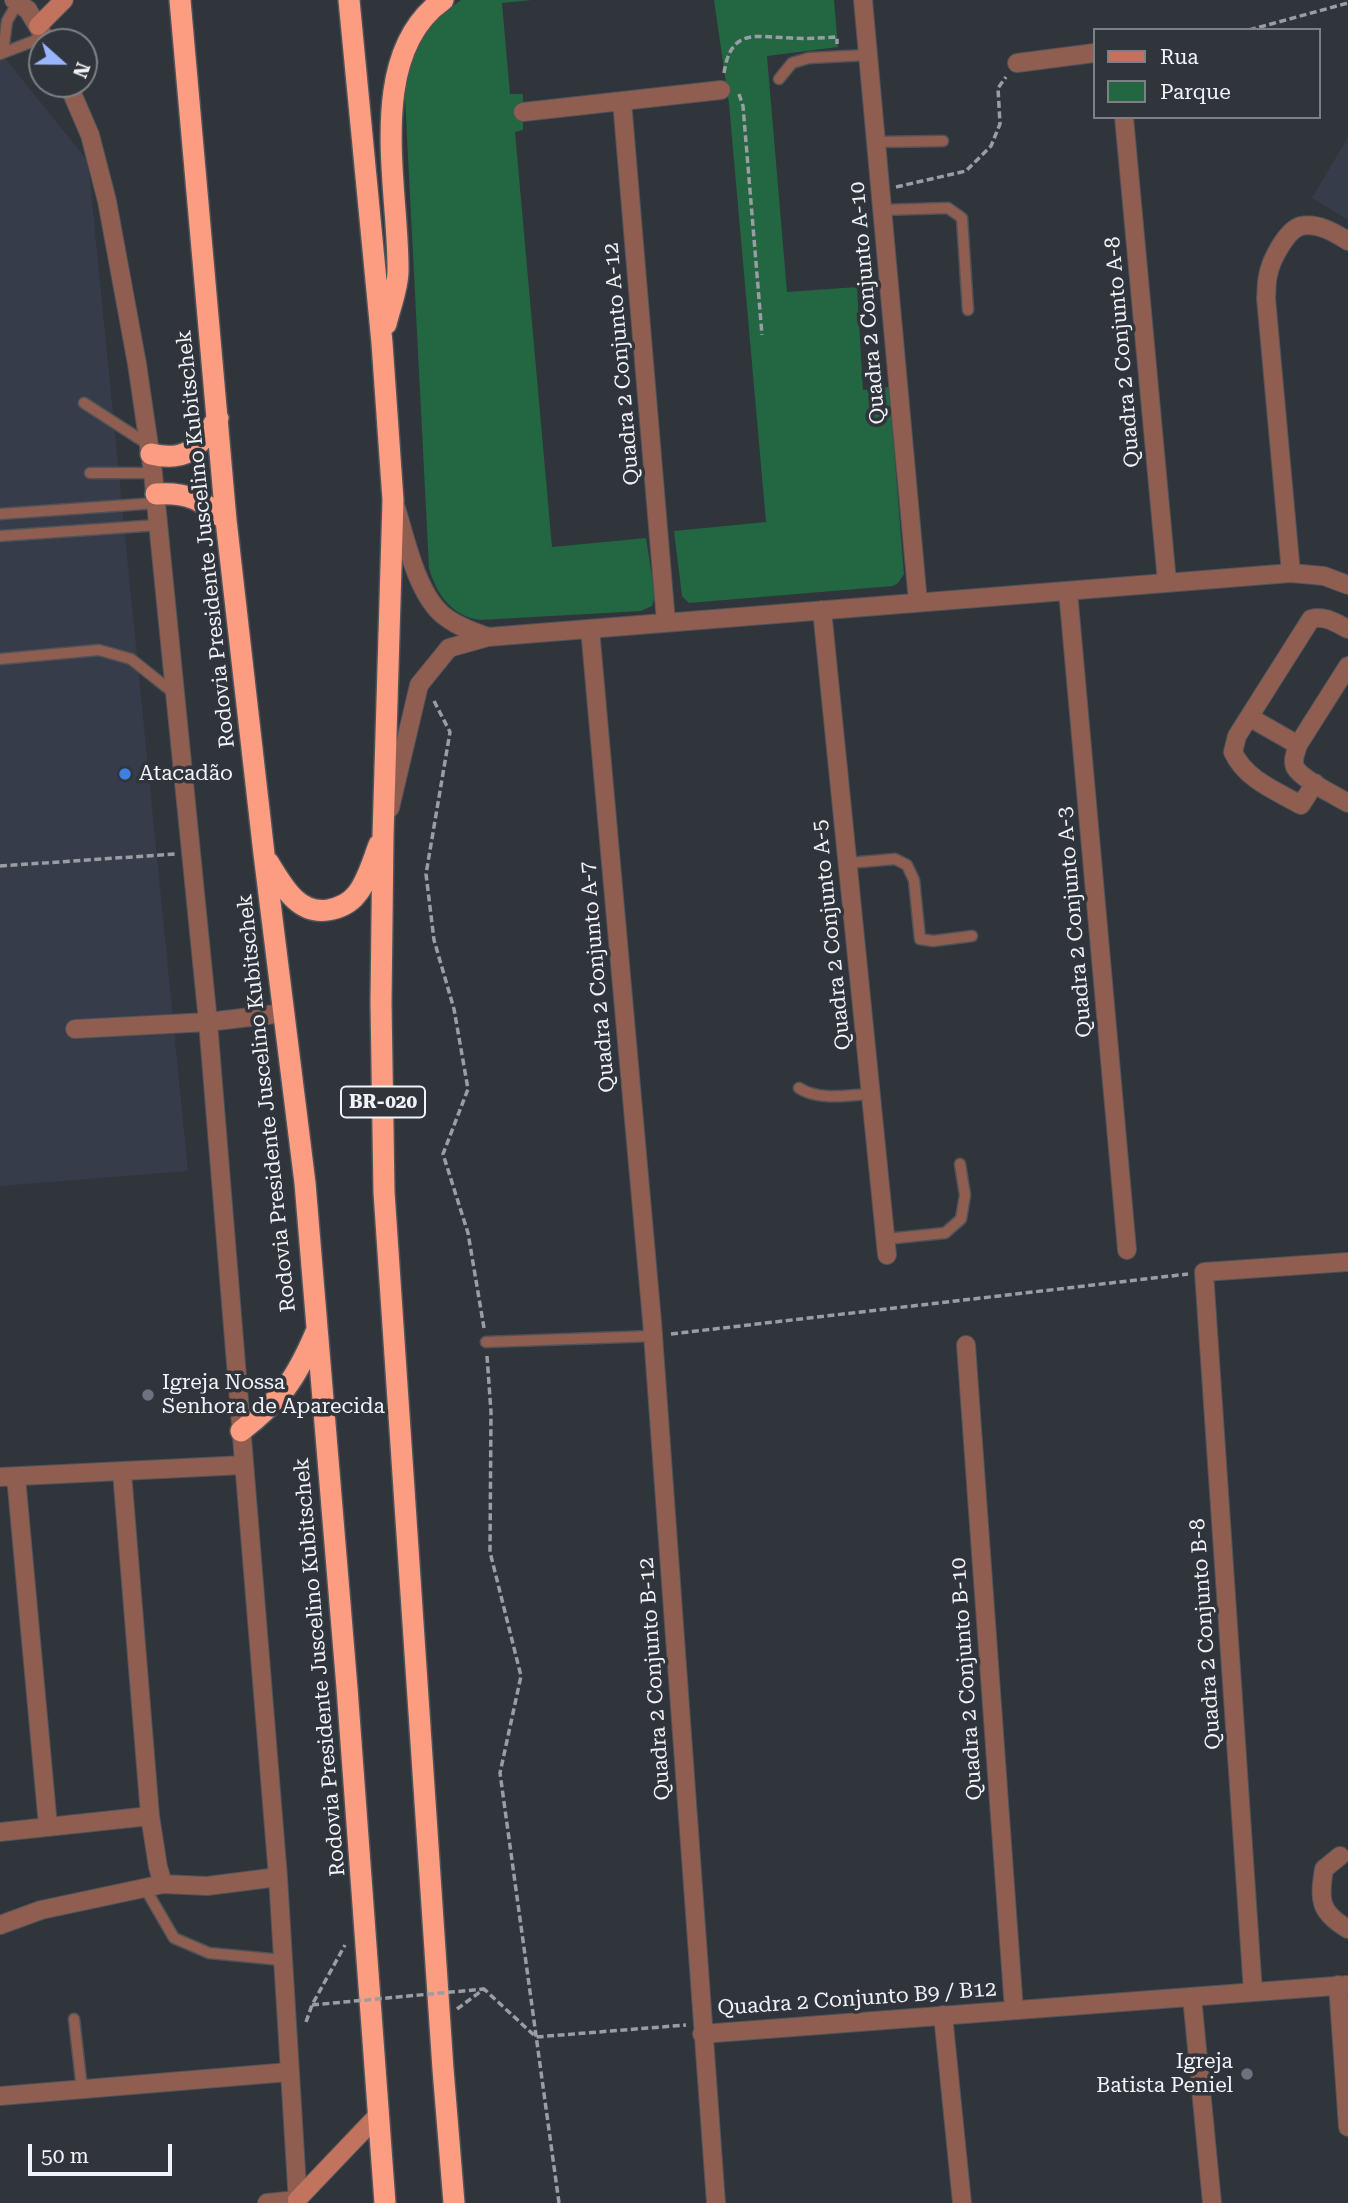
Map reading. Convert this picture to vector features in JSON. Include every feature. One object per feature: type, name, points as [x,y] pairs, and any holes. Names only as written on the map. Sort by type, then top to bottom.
[{"type":"highway","name":"BR-020","points":[[349,0],[382,343],[393,500],[383,835],[384,1192],[454,2203]]},
{"type":"highway","points":[[382,343],[398,274],[390,116],[395,79],[405,51],[417,29],[431,8],[443,0]]},
{"type":"highway","name":"Rodovia Presidente Juscelino Kubitschek","points":[[181,7],[226,520],[305,1183],[385,2203]]},
{"type":"highway","points":[[218,418],[197,447],[187,454],[164,457],[153,474],[177,493],[200,500],[226,520]]},
{"type":"highway","points":[[264,854],[286,891],[301,906],[329,910],[347,903],[358,894],[383,835]]},
{"type":"highway","points":[[241,1431],[283,1394],[301,1367],[317,1330]]},
{"type":"street","points":[[47,28],[64,0]]},
{"type":"street","name":"Quadra 2 Conjunto A-10","points":[[863,0],[918,603]]},
{"type":"street","points":[[16,1],[28,10],[39,28]]},
{"type":"street","points":[[1017,63],[1092,53]]},
{"type":"street","points":[[523,112],[721,90]]},
{"type":"street","points":[[74,98],[90,135],[107,201],[138,364],[159,526],[208,1022],[278,1877],[298,2201]]},
{"type":"street","name":"Quadra 2 Conjunto A-12","points":[[622,101],[666,622]]},
{"type":"street","name":"Quadra 2 Conjunto A-8","points":[[1124,119],[1167,582]]},
{"type":"street","points":[[1291,573],[1266,298],[1268,273],[1276,252],[1293,231],[1302,226],[1332,231],[1348,240]]},
{"type":"street","points":[[393,500],[419,578],[429,598],[447,619],[488,637]]},
{"type":"street","points":[[383,835],[419,685],[449,648],[488,637],[1291,573],[1324,576],[1348,585]]},
{"type":"street","name":"Quadra 2 Conjunto A-3","points":[[1068,591],[1128,1250]]},
{"type":"street","name":"Quadra 2 Conjunto A-5","points":[[822,610],[887,1247]]},
{"type":"street","points":[[1315,783],[1301,805],[1239,766],[1233,752],[1237,736],[1311,619],[1327,618],[1348,629]]},
{"type":"street","name":"Quadra 2 Conjunto A-7","points":[[590,629],[653,1329]]},
{"type":"street","points":[[1348,666],[1298,745],[1294,758],[1295,767],[1301,775],[1348,803]]},
{"type":"street","points":[[1249,717],[1298,745]]},
{"type":"street","points":[[75,1029],[208,1022],[284,1013]]},
{"type":"street","points":[[1204,1272],[1348,1262]]},
{"type":"street","name":"Quadra 2 Conjunto B-8","points":[[1204,1272],[1253,1992]]},
{"type":"street","name":"Quadra 2 Conjunto B-12","points":[[653,1329],[716,2203]]},
{"type":"street","name":"Quadra 2 Conjunto B-10","points":[[966,1345],[1014,2010]]},
{"type":"street","points":[[48,1826],[8,1477],[244,1465]]},
{"type":"street","points":[[122,1472],[150,1816],[158,1867],[154,1886]]},
{"type":"street","points":[[0,1832],[150,1816]]},
{"type":"street","points":[[1340,1856],[1324,1869],[1320,1895],[1330,1918],[1348,1929]]},
{"type":"street","points":[[0,1925],[41,1910],[154,1886],[207,1886],[278,1877]]},
{"type":"street","points":[[1343,1985],[1348,2127]]},
{"type":"street","name":"Quadra 2 Conjunto B9 / B12","points":[[702,2029],[943,2015],[1343,1985]]},
{"type":"street","points":[[1192,1997],[1212,2203]]},
{"type":"street","points":[[943,2015],[962,2203]]},
{"type":"street","points":[[0,2096],[289,2072]]},
{"type":"street","points":[[267,2203],[298,2201],[378,2115]]},
{"type":"lane","points":[[2,53],[6,21],[16,1]]},
{"type":"lane","points":[[2,53],[28,42]]},
{"type":"lane","points":[[779,79],[792,63],[809,58],[868,55]]},
{"type":"lane","points":[[876,142],[943,141]]},
{"type":"lane","points":[[882,210],[948,208],[961,218],[968,310]]},
{"type":"lane","points":[[84,403],[153,474]]},
{"type":"lane","points":[[90,473],[153,474]]},
{"type":"lane","points":[[0,514],[153,474]]},
{"type":"lane","points":[[0,536],[159,526]]},
{"type":"lane","points":[[0,659],[99,650],[131,659],[175,694]]},
{"type":"lane","points":[[848,863],[895,859],[907,865],[914,880],[920,939],[933,941],[972,936]]},
{"type":"lane","points":[[799,1088],[808,1094],[825,1096],[871,1094]]},
{"type":"lane","points":[[887,1247],[944,1233],[961,1219],[965,1195],[960,1164]]},
{"type":"lane","points":[[486,1342],[653,1329]]},
{"type":"lane","points":[[154,1886],[174,1938],[209,1952],[282,1960]]},
{"type":"lane","points":[[74,2019],[82,2089]]},
{"type":"path","points":[[1256,28],[1348,3]]},
{"type":"path","points":[[762,335],[743,106],[740,96],[735,92],[721,90],[726,56],[737,43],[749,36],[837,37],[837,56]]},
{"type":"path","points":[[880,191],[966,171],[991,146],[1000,124],[998,88],[1017,63]]},
{"type":"path","points":[[0,866],[191,853]]},
{"type":"path","points":[[653,1329],[1204,1272]]},
{"type":"path","points":[[304,2027],[312,2005],[363,1912]]},
{"type":"path","points":[[440,2023],[484,1989]]},
{"type":"path","points":[[312,2005],[484,1989],[536,2037],[559,2203]]},
{"type":"path","points":[[536,2037],[702,2029]]},
{"type":"shaded area","points":[[0,52],[28,87],[28,98],[37,98],[88,161],[188,1171],[0,1186]]},
{"type":"shaded area","points":[[1348,137],[1348,220],[1312,198]]},
{"type":"green space","points":[[461,0],[532,0],[502,3],[510,94],[523,94],[523,130],[515,132],[552,547],[646,538],[655,595],[652,606],[641,611],[480,620],[470,618],[453,609],[441,595],[429,568],[405,98],[406,70],[423,37],[437,18]]},
{"type":"green space","points":[[714,0],[834,0],[838,47],[767,56],[787,292],[857,287],[863,390],[889,387],[904,574],[893,586],[689,603],[682,596],[674,531],[766,522],[729,104]]},
{"type":"place","name":"Atacadão","points":[[125,774]]},
{"type":"place","name":"Igreja Nossa Senhora de Aparecida","points":[[148,1395]]},
{"type":"place","name":"Igreja Batista Peniel","points":[[1247,2074]]}]
